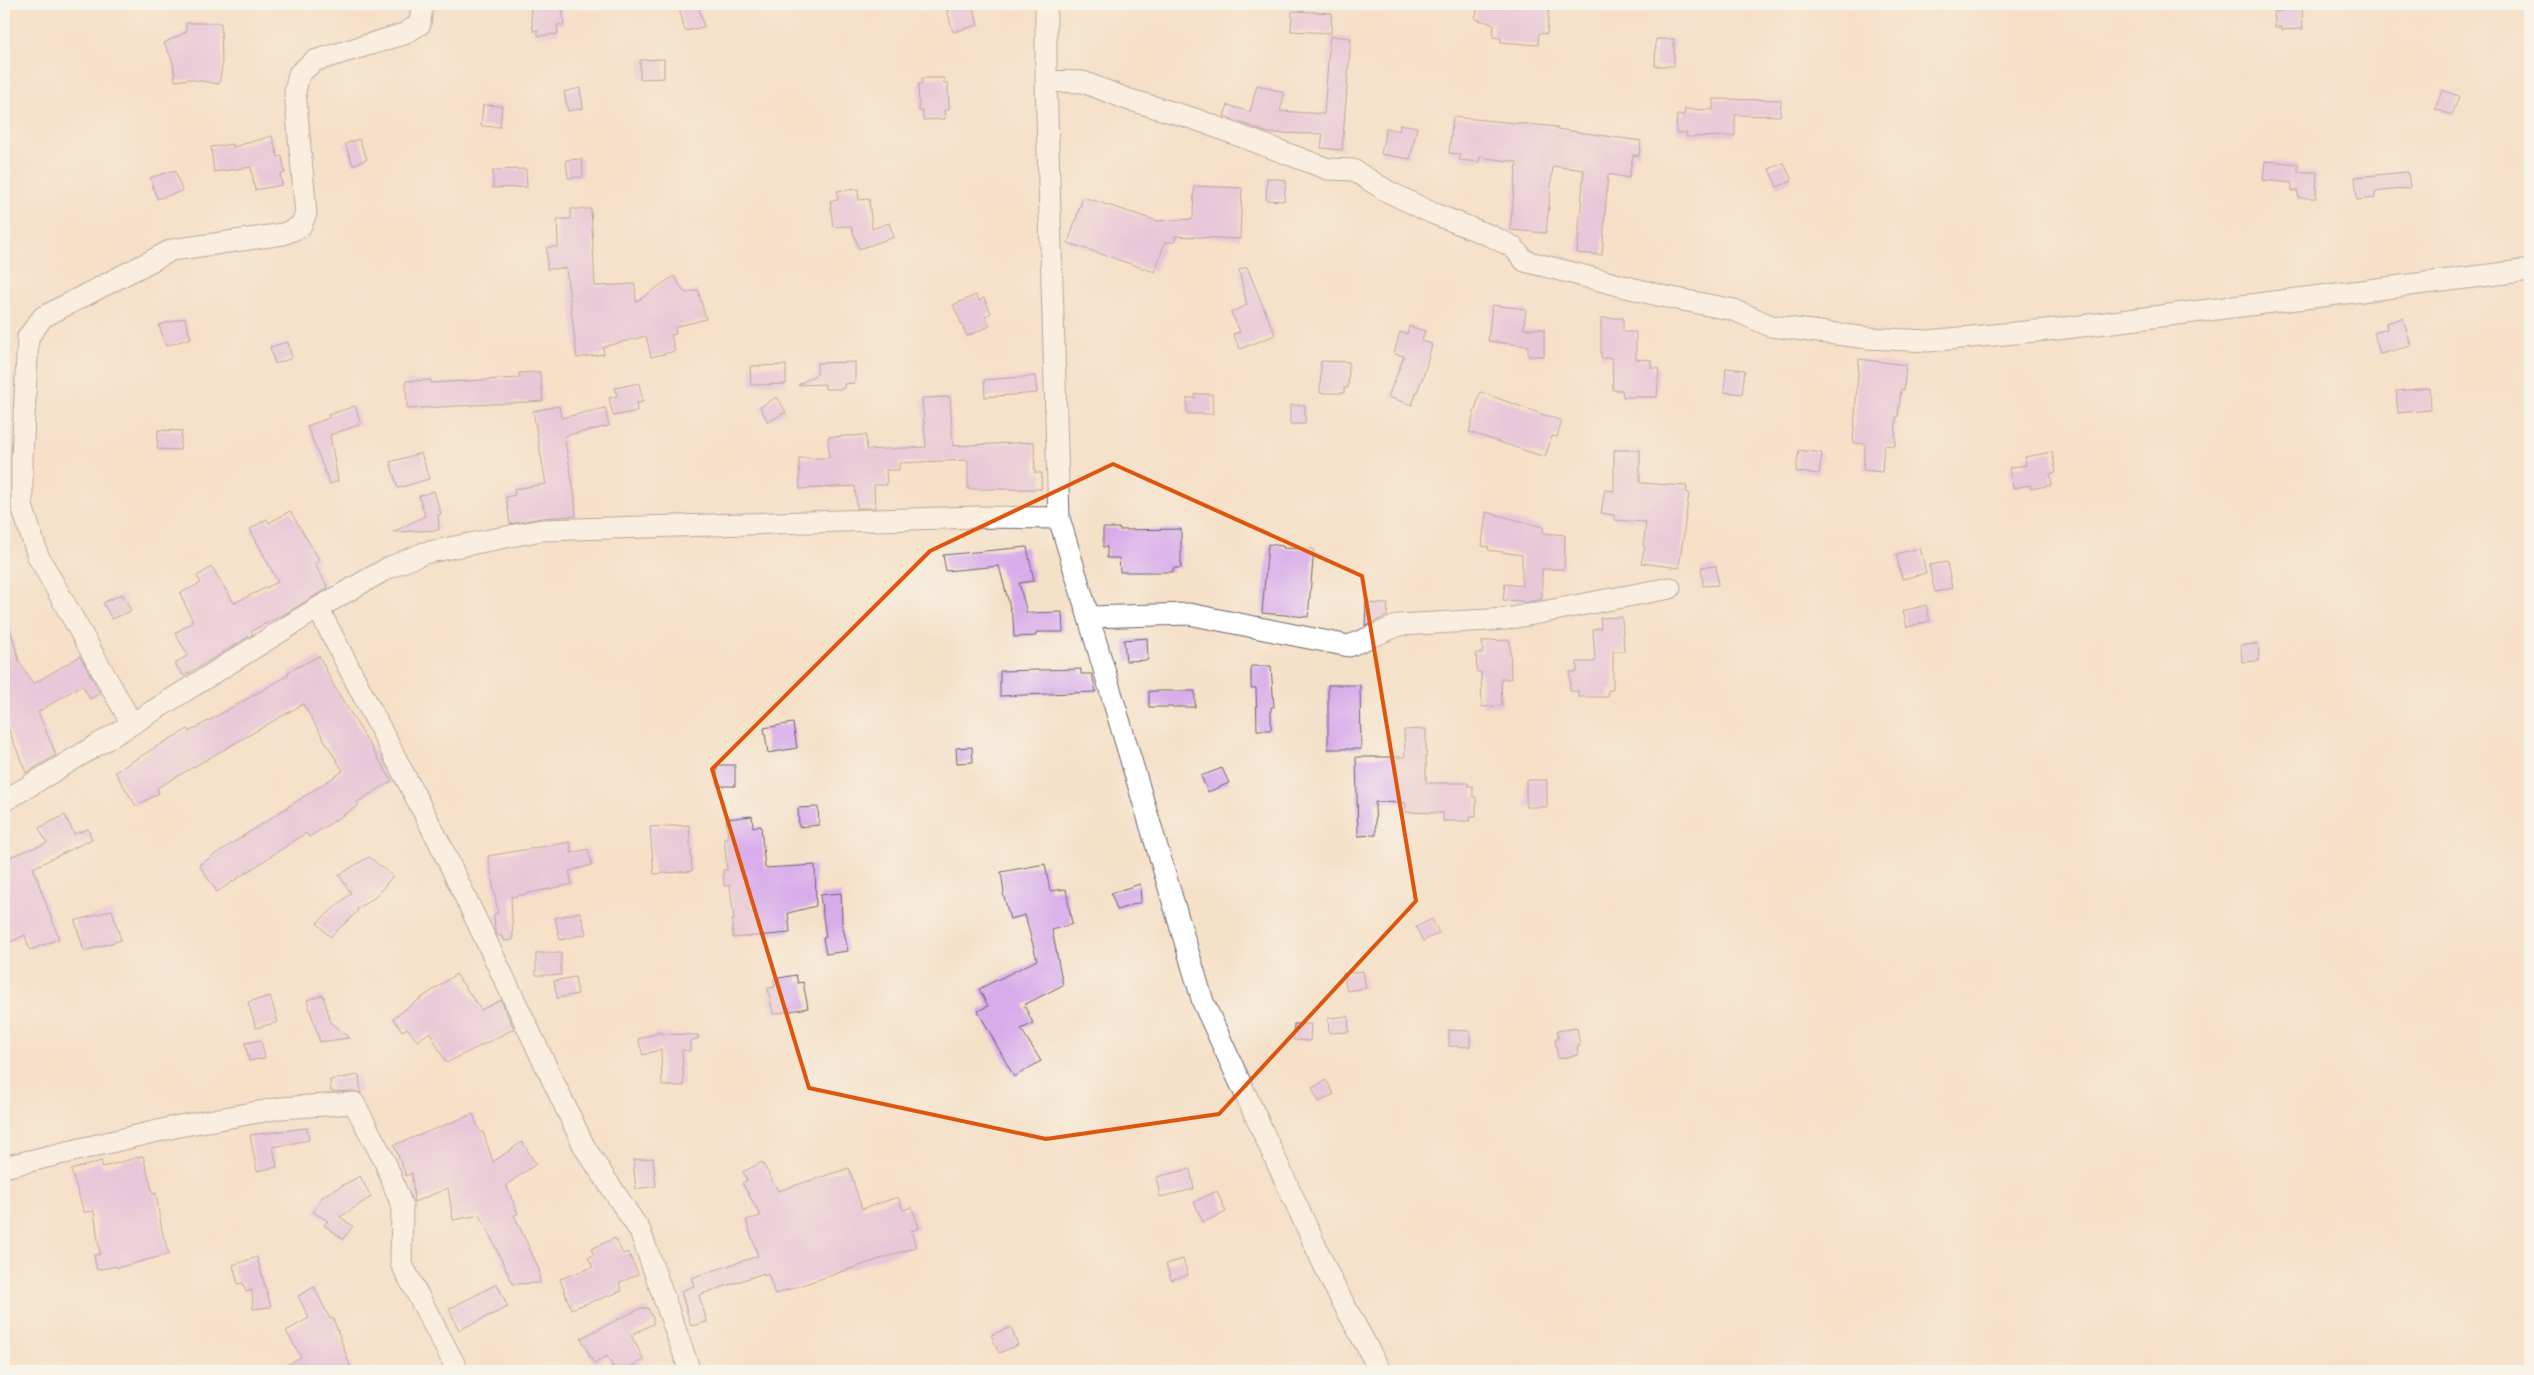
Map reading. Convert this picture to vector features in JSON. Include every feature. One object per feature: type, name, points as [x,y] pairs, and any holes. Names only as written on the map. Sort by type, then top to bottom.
[{"type":"street","points":[[132,724],[38,556],[22,506],[22,458],[28,337],[43,317],[172,250],[283,234],[300,227],[306,214],[295,92],[299,74],[314,61],[404,34],[420,24],[422,4]]},
{"type":"street","points":[[1046,4],[1046,81],[1059,518],[1203,1002],[1332,1282],[1380,1371]]},
{"type":"street","points":[[1046,81],[1083,82],[1127,99],[1195,119],[1328,169],[1353,170],[1387,191],[1432,213],[1491,236],[1513,247],[1525,262],[1662,296],[1734,310],[1771,326],[1868,338],[1928,340],[2058,329],[2530,270]]},
{"type":"street","points":[[4,801],[318,608],[388,568],[424,553],[542,530],[978,517],[1059,518]]},
{"type":"street","points":[[1089,617],[1189,614],[1349,646],[1399,625],[1506,620],[1670,588]]},
{"type":"street","points":[[318,608],[440,844],[585,1148],[640,1231],[690,1371]]},
{"type":"street","points":[[4,1166],[179,1126],[281,1108],[354,1103],[385,1162],[402,1206],[401,1263],[458,1371]]},
{"type":"highlighted area","points":[[1113,464],[1362,576],[1416,901],[1219,1114],[1046,1139],[809,1088],[712,769],[930,551]]},
{"type":"building","points":[[530,4],[562,4],[564,25],[557,25],[558,34],[538,36],[538,30],[533,31]]},
{"type":"building","points":[[698,4],[704,27],[685,31],[679,7]]},
{"type":"building","points":[[972,4],[978,25],[953,32],[947,10]]},
{"type":"building","points":[[1479,4],[1549,4],[1547,34],[1539,33],[1538,45],[1501,42],[1501,38],[1493,37],[1494,24],[1475,19]]},
{"type":"building","points":[[2302,7],[2303,29],[2282,30],[2282,27],[2275,27],[2274,12],[2282,11],[2282,8]]},
{"type":"building","points":[[1292,11],[1332,13],[1331,33],[1291,31]]},
{"type":"building","points":[[186,23],[221,23],[222,67],[219,84],[189,79],[175,81],[173,62],[164,43],[186,32]]},
{"type":"building","points":[[1330,36],[1351,38],[1342,150],[1321,148],[1323,134],[1268,133],[1224,116],[1228,105],[1250,112],[1257,85],[1285,93],[1280,111],[1324,114]]},
{"type":"building","points":[[1656,39],[1674,39],[1674,66],[1655,66]]},
{"type":"building","points":[[664,59],[664,78],[640,79],[640,60]]},
{"type":"building","points":[[922,78],[944,78],[944,83],[948,83],[949,110],[944,110],[945,119],[923,120],[923,111],[919,111],[918,84],[922,84]]},
{"type":"building","points":[[580,88],[583,108],[568,111],[564,92]]},
{"type":"building","points":[[2442,90],[2459,96],[2452,115],[2435,109]]},
{"type":"building","points":[[1713,99],[1781,100],[1780,116],[1735,115],[1735,136],[1686,137],[1687,133],[1676,133],[1677,115],[1684,115],[1685,109],[1713,110]]},
{"type":"building","points":[[483,105],[502,106],[500,127],[481,126]]},
{"type":"building","points":[[1453,117],[1557,127],[1557,129],[1641,141],[1639,156],[1633,155],[1629,178],[1608,174],[1602,255],[1577,253],[1584,170],[1553,166],[1546,233],[1510,230],[1517,162],[1480,157],[1479,162],[1459,160],[1460,154],[1449,153]]},
{"type":"building","points":[[1400,124],[1417,127],[1410,159],[1381,154],[1386,128],[1399,131]]},
{"type":"building","points":[[272,136],[278,157],[282,156],[285,173],[280,174],[282,185],[255,190],[251,167],[214,172],[211,147],[233,144],[233,147]]},
{"type":"building","points":[[359,139],[367,159],[353,165],[345,144]]},
{"type":"building","points":[[582,159],[583,177],[568,178],[566,160]]},
{"type":"building","points":[[2265,161],[2298,164],[2298,172],[2317,172],[2316,198],[2298,198],[2298,191],[2292,191],[2292,183],[2263,180]]},
{"type":"building","points":[[1784,163],[1792,181],[1777,187],[1769,169]]},
{"type":"building","points":[[526,169],[527,187],[493,188],[493,170]]},
{"type":"building","points":[[175,170],[182,191],[157,199],[150,178]]},
{"type":"building","points":[[2408,172],[2410,188],[2375,192],[2375,198],[2357,200],[2355,177]]},
{"type":"building","points":[[1267,178],[1286,180],[1284,201],[1266,200]]},
{"type":"building","points":[[1194,186],[1242,188],[1240,239],[1175,236],[1175,242],[1165,242],[1155,272],[1068,243],[1083,197],[1157,221],[1193,219]]},
{"type":"building","points":[[858,189],[859,200],[869,199],[872,229],[889,223],[894,237],[859,249],[851,226],[833,227],[830,201],[838,200],[837,191]]},
{"type":"building","points":[[571,209],[591,209],[595,286],[635,284],[636,302],[674,276],[685,293],[698,290],[706,319],[675,327],[676,334],[671,335],[675,351],[651,357],[646,336],[603,347],[604,354],[577,358],[566,268],[547,269],[547,247],[558,247],[557,219],[571,219]]},
{"type":"building","points":[[1247,267],[1275,335],[1240,349],[1233,334],[1240,332],[1231,312],[1247,305],[1239,270]]},
{"type":"building","points":[[976,295],[979,301],[984,298],[991,313],[985,316],[990,326],[967,336],[953,305]]},
{"type":"building","points":[[1492,305],[1526,309],[1524,329],[1544,329],[1544,356],[1528,356],[1528,346],[1488,341]]},
{"type":"building","points":[[185,318],[191,338],[166,346],[159,325]]},
{"type":"building","points":[[1601,318],[1623,318],[1623,332],[1636,332],[1636,359],[1651,360],[1651,368],[1659,368],[1657,397],[1623,397],[1622,390],[1613,390],[1612,358],[1601,358]]},
{"type":"building","points":[[2403,318],[2411,346],[2380,354],[2374,333],[2387,329],[2386,323]]},
{"type":"building","points":[[1409,326],[1425,331],[1422,341],[1432,344],[1424,374],[1412,405],[1388,397],[1404,356],[1394,354],[1400,332],[1407,334]]},
{"type":"building","points":[[288,342],[292,358],[275,364],[270,347]]},
{"type":"building","points":[[1859,359],[1906,365],[1904,390],[1901,389],[1898,417],[1896,417],[1895,446],[1884,445],[1882,472],[1863,470],[1865,444],[1853,443]]},
{"type":"building","points":[[1321,361],[1349,362],[1348,388],[1344,388],[1344,393],[1320,393]]},
{"type":"building","points":[[855,362],[855,383],[844,384],[844,389],[825,389],[825,384],[798,385],[817,374],[817,363]]},
{"type":"building","points":[[786,365],[786,384],[751,385],[750,366]]},
{"type":"building","points":[[1726,368],[1745,370],[1742,394],[1724,392]]},
{"type":"building","points":[[540,372],[543,401],[407,409],[406,381],[431,380],[431,383],[520,378],[519,373]]},
{"type":"building","points":[[1035,376],[1037,393],[985,397],[984,380]]},
{"type":"building","points":[[639,383],[643,402],[636,403],[637,411],[613,416],[609,398],[617,396],[615,388]]},
{"type":"building","points":[[2430,388],[2431,410],[2398,413],[2396,391]]},
{"type":"building","points":[[1480,392],[1562,421],[1557,437],[1552,436],[1545,457],[1469,432]]},
{"type":"building","points":[[1195,394],[1212,394],[1213,414],[1187,414],[1187,398],[1195,398]]},
{"type":"building","points":[[777,397],[786,412],[768,422],[760,407]]},
{"type":"building","points":[[950,397],[953,446],[1034,442],[1035,473],[1042,473],[1041,489],[968,489],[968,460],[899,463],[899,470],[886,470],[887,485],[874,485],[875,508],[857,508],[855,486],[800,489],[799,458],[829,458],[828,437],[866,435],[867,450],[926,447],[922,398]]},
{"type":"building","points":[[1290,405],[1305,405],[1305,424],[1290,424]]},
{"type":"building","points":[[355,406],[361,424],[330,435],[338,481],[330,484],[307,426],[329,418],[328,415]]},
{"type":"building","points":[[559,406],[561,418],[605,408],[609,426],[564,436],[575,497],[576,516],[541,518],[510,524],[506,497],[515,495],[514,489],[546,484],[533,411]]},
{"type":"building","points":[[158,430],[182,431],[180,450],[157,449]]},
{"type":"building","points":[[1614,450],[1640,450],[1640,483],[1687,486],[1686,492],[1689,493],[1679,568],[1641,563],[1645,547],[1643,546],[1646,522],[1614,520],[1614,515],[1601,513],[1605,490],[1614,491]]},
{"type":"building","points":[[1799,450],[1822,453],[1819,474],[1796,472]]},
{"type":"building","points":[[2052,452],[2056,473],[2050,474],[2052,485],[2031,489],[2030,485],[2013,488],[2009,468],[2026,465],[2025,457]]},
{"type":"building","points":[[421,453],[429,479],[398,488],[390,462]]},
{"type":"building","points":[[434,491],[441,514],[438,515],[439,530],[393,532],[425,516],[419,496]]},
{"type":"building","points":[[290,511],[320,561],[315,564],[328,588],[285,614],[251,631],[253,634],[184,676],[175,664],[188,655],[175,633],[193,622],[180,593],[201,583],[197,576],[212,567],[234,603],[278,582],[250,529],[267,519],[269,523]]},
{"type":"building","points":[[1486,512],[1543,527],[1543,533],[1565,535],[1564,569],[1542,569],[1542,599],[1522,603],[1522,601],[1503,600],[1505,584],[1522,586],[1522,555],[1488,550],[1489,547],[1482,546]]},
{"type":"building","points":[[1103,528],[1119,528],[1119,530],[1181,529],[1181,568],[1173,568],[1173,572],[1120,572],[1119,558],[1107,558],[1107,547],[1103,547]]},
{"type":"building","points":[[1268,544],[1283,546],[1283,548],[1314,549],[1308,617],[1262,613]]},
{"type":"building","points":[[1027,547],[1034,581],[1019,583],[1027,613],[1062,612],[1063,632],[1036,632],[1036,636],[1014,637],[1013,619],[999,566],[946,571],[943,555]]},
{"type":"building","points":[[1920,548],[1926,573],[1902,579],[1896,554]]},
{"type":"building","points":[[1947,562],[1952,588],[1935,592],[1929,565]]},
{"type":"building","points":[[1716,566],[1718,585],[1703,586],[1701,567]]},
{"type":"building","points":[[122,594],[131,611],[112,619],[103,603]]},
{"type":"building","points":[[1366,603],[1388,604],[1387,616],[1365,626]]},
{"type":"building","points":[[1926,605],[1930,621],[1907,627],[1903,611]]},
{"type":"building","points":[[1622,617],[1624,651],[1613,651],[1613,690],[1608,690],[1608,697],[1578,697],[1578,691],[1570,691],[1570,672],[1577,672],[1577,662],[1595,662],[1593,629],[1601,628],[1600,618]]},
{"type":"building","points":[[9,624],[19,661],[33,684],[80,656],[100,693],[90,699],[82,685],[38,712],[56,755],[26,773],[4,718],[4,625]]},
{"type":"building","points":[[1147,638],[1148,660],[1126,661],[1124,640]]},
{"type":"building","points":[[1510,640],[1511,679],[1501,679],[1502,706],[1482,707],[1481,672],[1477,672],[1476,653],[1483,653],[1482,641]]},
{"type":"building","points":[[2258,644],[2259,661],[2242,662],[2241,645]]},
{"type":"building","points":[[319,656],[334,686],[392,781],[357,802],[359,805],[309,837],[306,833],[217,892],[199,865],[343,771],[303,704],[157,788],[159,793],[136,806],[115,772],[188,729],[189,732],[289,675],[288,672]]},
{"type":"building","points":[[1251,666],[1271,666],[1274,707],[1271,707],[1271,730],[1257,730],[1256,688],[1251,688]]},
{"type":"building","points":[[1081,669],[1081,674],[1092,674],[1096,692],[1000,696],[1000,671]]},
{"type":"building","points":[[1328,685],[1360,685],[1361,749],[1328,749]]},
{"type":"building","points":[[1149,691],[1195,691],[1195,707],[1149,707]]},
{"type":"building","points":[[793,723],[797,748],[768,753],[764,728]]},
{"type":"building","points":[[1426,729],[1426,783],[1468,783],[1468,786],[1473,786],[1473,797],[1476,797],[1476,817],[1470,817],[1470,821],[1443,821],[1443,813],[1406,812],[1406,803],[1375,802],[1376,835],[1358,836],[1356,757],[1405,757],[1404,730]]},
{"type":"building","points":[[972,747],[973,762],[957,763],[956,748]]},
{"type":"building","points":[[717,765],[735,765],[735,786],[717,786]]},
{"type":"building","points":[[1222,768],[1229,783],[1208,792],[1201,776]]},
{"type":"building","points":[[1526,780],[1547,780],[1547,807],[1526,807]]},
{"type":"building","points":[[818,807],[819,825],[799,827],[798,808]]},
{"type":"building","points":[[65,815],[74,834],[88,829],[92,839],[33,868],[59,939],[30,950],[25,935],[4,945],[4,859],[47,843],[39,828]]},
{"type":"building","points":[[752,816],[753,827],[761,826],[765,868],[815,865],[816,906],[788,913],[790,933],[733,938],[732,920],[734,920],[730,885],[724,886],[723,870],[727,870],[724,838],[728,838],[726,819]]},
{"type":"building","points":[[689,825],[692,871],[654,874],[650,827]]},
{"type":"building","points":[[570,842],[571,853],[588,849],[592,865],[569,871],[572,884],[511,897],[513,940],[503,941],[502,936],[498,936],[495,930],[494,914],[498,913],[488,856]]},
{"type":"building","points":[[369,857],[393,876],[374,898],[357,909],[358,911],[330,937],[317,923],[351,893],[339,875]]},
{"type":"building","points":[[1045,864],[1050,891],[1066,889],[1072,924],[1052,930],[1063,985],[1024,1005],[1033,1023],[1021,1029],[1041,1061],[1014,1077],[978,1011],[988,1006],[979,989],[1037,960],[1025,915],[1010,919],[1003,893],[1001,872]]},
{"type":"building","points":[[1140,884],[1141,902],[1117,910],[1111,893]]},
{"type":"building","points":[[841,893],[842,923],[848,951],[826,954],[823,938],[826,937],[820,895]]},
{"type":"building","points":[[112,910],[121,940],[84,951],[75,921]]},
{"type":"building","points":[[580,912],[586,934],[560,940],[555,918]]},
{"type":"building","points":[[1432,919],[1439,933],[1423,941],[1416,927]]},
{"type":"building","points":[[536,953],[561,953],[561,975],[536,975]]},
{"type":"building","points":[[1363,971],[1366,988],[1347,991],[1343,974]]},
{"type":"building","points":[[456,974],[481,1010],[501,1000],[514,1029],[446,1063],[430,1032],[417,1041],[407,1028],[402,1031],[393,1018]]},
{"type":"building","points":[[796,975],[798,983],[803,982],[808,1008],[773,1014],[768,988],[775,987],[774,979]]},
{"type":"building","points":[[575,977],[578,994],[557,998],[554,981]]},
{"type":"building","points":[[323,995],[331,1023],[349,1038],[320,1042],[307,1000]]},
{"type":"building","points":[[270,996],[278,1022],[256,1028],[248,1002]]},
{"type":"building","points":[[1348,1016],[1349,1032],[1329,1033],[1328,1018]]},
{"type":"building","points":[[1294,1024],[1311,1024],[1310,1041],[1293,1040]]},
{"type":"building","points":[[1577,1028],[1580,1046],[1577,1046],[1578,1055],[1558,1059],[1555,1039],[1559,1039],[1557,1031]]},
{"type":"building","points":[[1449,1030],[1470,1031],[1470,1047],[1449,1046]]},
{"type":"building","points":[[661,1032],[661,1034],[698,1035],[699,1038],[690,1041],[690,1051],[682,1050],[684,1086],[662,1086],[661,1049],[643,1055],[638,1039]]},
{"type":"building","points":[[261,1040],[265,1058],[249,1061],[245,1043]]},
{"type":"building","points":[[359,1075],[361,1093],[353,1091],[331,1092],[330,1080]]},
{"type":"building","points":[[1326,1080],[1334,1094],[1319,1102],[1312,1088]]},
{"type":"building","points":[[473,1114],[480,1132],[483,1132],[493,1162],[522,1142],[536,1164],[506,1185],[518,1214],[514,1215],[539,1269],[540,1283],[513,1284],[480,1215],[453,1220],[448,1188],[414,1202],[412,1173],[406,1176],[394,1145]]},
{"type":"building","points":[[307,1128],[309,1140],[273,1147],[277,1167],[257,1171],[250,1135]]},
{"type":"building","points":[[143,1156],[153,1194],[156,1193],[162,1231],[169,1254],[117,1268],[116,1266],[97,1270],[94,1255],[100,1254],[94,1211],[84,1212],[71,1170],[101,1161],[103,1167]]},
{"type":"building","points":[[653,1158],[656,1186],[636,1189],[633,1160]]},
{"type":"building","points":[[762,1162],[778,1191],[849,1168],[862,1209],[898,1197],[903,1210],[912,1207],[919,1228],[911,1231],[916,1247],[775,1294],[768,1274],[764,1276],[764,1273],[699,1295],[707,1322],[691,1326],[681,1291],[694,1286],[691,1278],[758,1256],[746,1220],[761,1216],[742,1183],[747,1180],[743,1172]]},
{"type":"building","points":[[1190,1169],[1194,1189],[1160,1197],[1156,1177]]},
{"type":"building","points":[[360,1176],[371,1197],[340,1217],[353,1226],[343,1239],[324,1225],[328,1221],[313,1212],[323,1196]]},
{"type":"building","points":[[1217,1191],[1226,1212],[1203,1222],[1194,1202]]},
{"type":"building","points":[[615,1238],[623,1254],[628,1252],[638,1274],[619,1283],[622,1291],[571,1309],[560,1279],[593,1267],[588,1258],[594,1255],[591,1249]]},
{"type":"building","points":[[257,1257],[271,1307],[253,1309],[252,1290],[246,1292],[243,1283],[238,1284],[233,1265]]},
{"type":"building","points":[[1183,1259],[1188,1275],[1171,1280],[1166,1264]]},
{"type":"building","points":[[497,1284],[508,1307],[459,1330],[449,1309]]},
{"type":"building","points":[[314,1287],[330,1319],[333,1318],[352,1371],[276,1371],[301,1357],[286,1331],[309,1318],[298,1296]]},
{"type":"building","points":[[641,1308],[648,1308],[653,1318],[653,1324],[631,1335],[644,1360],[622,1371],[615,1371],[607,1356],[594,1364],[581,1338]]},
{"type":"building","points":[[1011,1327],[1018,1345],[999,1353],[991,1335]]}]
